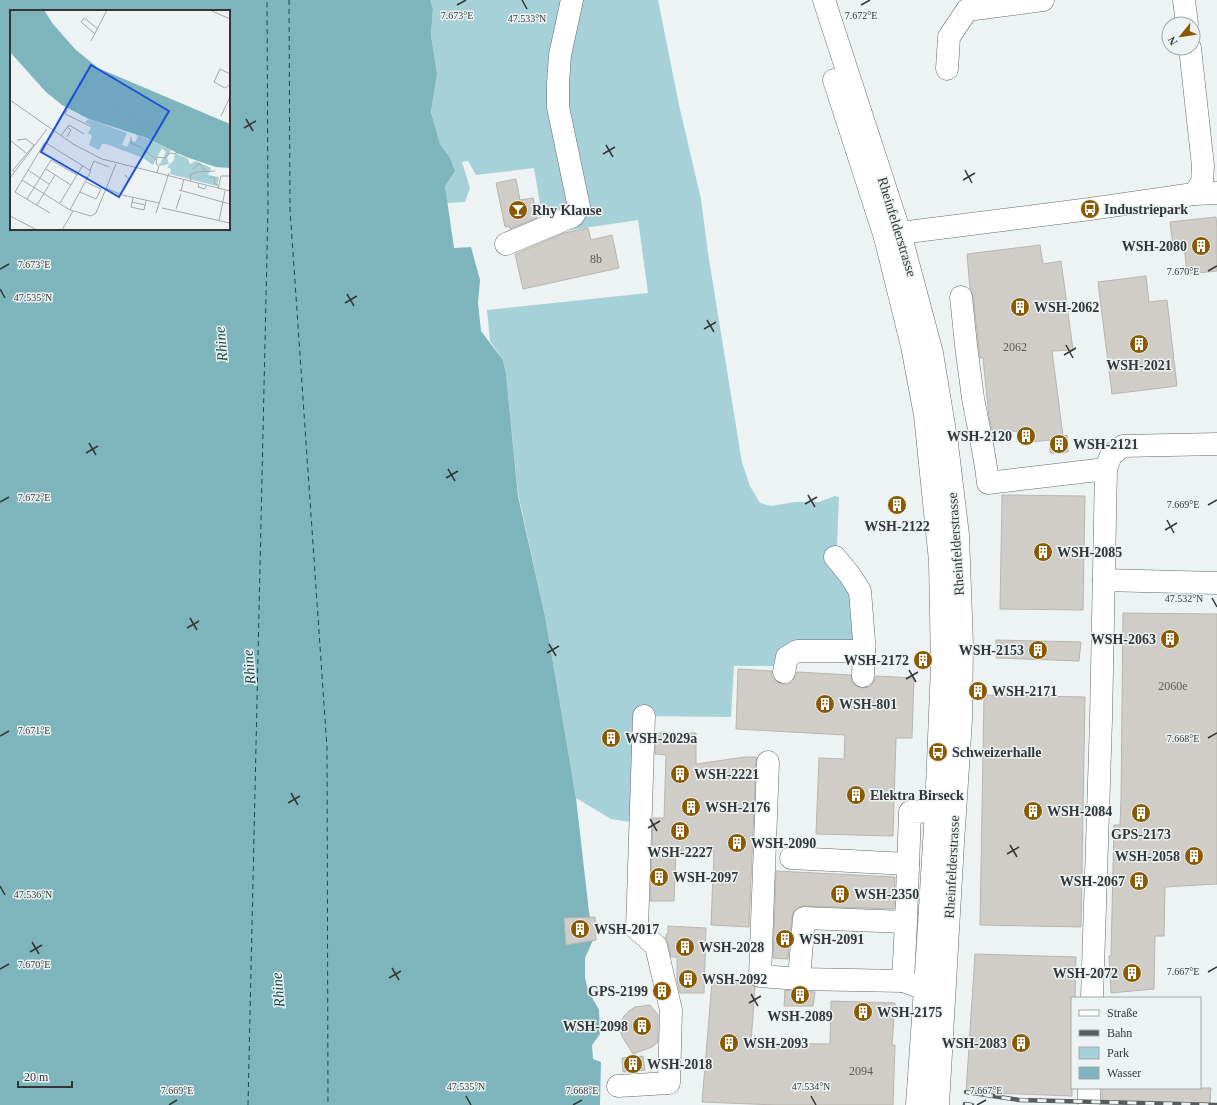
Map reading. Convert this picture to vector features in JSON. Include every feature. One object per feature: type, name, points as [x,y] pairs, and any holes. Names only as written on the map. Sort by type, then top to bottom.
[{"type":"main road","points":[[506,244],[573,216],[579,207],[558,107],[560,54],[572,0]]},
{"type":"main road","name":"Rheinfelderstrasse","points":[[808,0],[893,235]]},
{"type":"main road","name":"Rheinfelderstrasse","points":[[824,0],[893,235],[925,415],[940,561],[945,811],[938,1105]]},
{"type":"main road","points":[[947,69],[949,37],[968,10],[1043,0]]},
{"type":"main road","points":[[1191,56],[1203,166],[1202,183],[1194,194]]},
{"type":"main road","points":[[893,235],[1194,194],[1217,193]]},
{"type":"main road","points":[[961,297],[972,389],[988,483],[1106,469]]},
{"type":"main road","points":[[1092,997],[1101,728],[1106,469],[1111,456],[1123,446],[1217,444]]},
{"type":"main road","points":[[835,557],[849,574],[860,591],[864,641],[863,676]]},
{"type":"main road","points":[[1104,580],[1217,583]]},
{"type":"main road","points":[[784,672],[787,657],[797,651],[864,652]]},
{"type":"main road","points":[[618,1086],[668,1083],[671,1010],[656,946],[637,929],[644,716]]},
{"type":"main road","points":[[768,762],[760,976],[800,979],[903,981],[925,989]]},
{"type":"main road","points":[[903,981],[910,812],[945,811]]},
{"type":"main road","name":"Rheinfelderstrasse","points":[[917,1105],[925,989],[945,811]]},
{"type":"main road","points":[[791,858],[908,864]]},
{"type":"main road","points":[[800,979],[804,918],[906,922]]},
{"type":"green space","points":[[430,0],[658,0],[679,105],[701,199],[708,253],[742,463],[750,486],[760,503],[771,506],[795,502],[819,502],[835,496],[839,497],[837,545],[828,555],[852,587],[854,635],[851,645],[779,666],[734,666],[731,717],[633,716],[631,822],[611,819],[576,798],[545,616],[518,493],[506,374],[503,360],[490,341],[487,310],[648,293],[638,220],[545,234],[534,168],[476,175],[468,161],[462,162],[470,188],[465,202],[447,203],[445,186],[449,156],[440,144],[431,112],[437,74],[431,35],[433,10]]},
{"type":"water","name":"Rhine","points":[[0,0],[430,0],[433,9],[431,35],[437,74],[431,112],[440,144],[449,156],[455,171],[445,186],[454,248],[471,247],[480,280],[478,303],[481,331],[503,360],[506,374],[518,496],[545,616],[576,798],[589,912],[594,938],[585,958],[585,978],[588,990],[599,1010],[600,1034],[592,1045],[593,1059],[601,1062],[600,1105],[0,1105]]},
{"type":"building","name":"Rhy Klause","points":[[516,179],[520,200],[533,198],[537,218],[510,229],[509,226],[505,227],[496,183]]},
{"type":"building","name":"WSH-2080","points":[[1216,217],[1217,271],[1187,274],[1184,245],[1173,246],[1170,222]]},
{"type":"building","points":[[588,228],[591,240],[612,235],[619,268],[523,289],[515,254],[564,233]]},
{"type":"building","name":"WSH-2062","points":[[1040,245],[1043,264],[1061,261],[1073,350],[1052,351],[1063,436],[1067,435],[1068,452],[1050,453],[1050,440],[1020,443],[1019,431],[993,434],[989,417],[983,358],[980,358],[973,296],[970,289],[967,254]]},
{"type":"building","name":"WSH-2021","points":[[1146,276],[1149,302],[1167,300],[1177,386],[1112,394],[1098,282]]},
{"type":"building","name":"WSH-2085","points":[[1002,495],[1085,496],[1083,610],[1000,609]]},
{"type":"building","points":[[1123,613],[1217,614],[1217,884],[1165,887],[1164,936],[1155,936],[1154,989],[1111,993],[1109,956],[1111,956],[1114,825],[1120,825],[1121,799]]},
{"type":"building","name":"WSH-2153","points":[[996,640],[1081,642],[1079,661],[996,658]]},
{"type":"building","points":[[738,669],[772,671],[772,676],[775,681],[782,684],[788,684],[793,681],[797,672],[851,675],[852,682],[856,686],[862,688],[869,687],[874,682],[876,676],[914,678],[912,738],[896,738],[893,836],[816,834],[819,758],[844,759],[845,735],[736,729]]},
{"type":"building","name":"WSH-2084","points":[[984,695],[1085,697],[1081,927],[980,925]]},
{"type":"building","points":[[656,733],[696,733],[696,764],[745,757],[757,757],[749,927],[711,925],[714,851],[676,850],[674,901],[650,901],[653,818],[664,818],[666,755],[655,754]]},
{"type":"building","name":"WSH-2350","points":[[776,871],[895,877],[894,909],[799,907],[794,911],[792,917],[788,959],[773,958]]},
{"type":"building","name":"WSH-2017","points":[[595,917],[596,940],[566,945],[564,918]]},
{"type":"building","points":[[668,926],[706,928],[704,993],[680,993],[677,980],[677,957],[671,957],[665,937],[666,938],[666,934],[668,934]]},
{"type":"building","name":"WSH-2083","points":[[975,954],[1076,957],[1075,997],[1071,997],[1072,1096],[966,1092]]},
{"type":"building","points":[[712,982],[750,983],[755,987],[751,1043],[830,1044],[831,1001],[895,1003],[892,1045],[895,1045],[893,1105],[776,1105],[702,1102]]},
{"type":"building","name":"WSH-2089","points":[[785,990],[815,992],[813,1006],[784,1006]]},
{"type":"building","name":"WSH-2098","points":[[650,1005],[658,1015],[658,1042],[652,1047],[633,1054],[622,1036],[620,1029],[621,1022],[624,1016],[635,1007]]},
{"type":"building","name":"WSH-2018","points":[[643,1056],[645,1070],[623,1072],[622,1058]]},
{"type":"building","points":[[1211,1088],[1210,1103],[1102,1101],[1102,1089]]},
{"type":"ferry route","points":[[248,1105],[268,208],[267,0]]},
{"type":"ferry route","points":[[289,0],[290,209],[327,748],[328,1105]]},
{"type":"railway","points":[[966,1092],[1019,1100],[1217,1105]]},
{"type":"railway","points":[[965,1104],[972,1105]]},
{"type":"place","name":"Industriepark","points":[[1090,209]]},
{"type":"place","name":"Rhy Klause","points":[[518,210]]},
{"type":"place","name":"WSH-2080","points":[[1201,246]]},
{"type":"place","name":"WSH-2062","points":[[1020,307]]},
{"type":"place","name":"WSH-2021","points":[[1139,344]]},
{"type":"place","name":"WSH-2120","points":[[1026,436]]},
{"type":"place","name":"WSH-2121","points":[[1059,444]]},
{"type":"place","name":"WSH-2122","points":[[897,505]]},
{"type":"place","name":"WSH-2085","points":[[1043,552]]},
{"type":"place","name":"WSH-2063","points":[[1170,639]]},
{"type":"place","name":"WSH-2153","points":[[1038,650]]},
{"type":"place","name":"WSH-2172","points":[[923,660]]},
{"type":"place","name":"WSH-2171","points":[[978,691]]},
{"type":"place","name":"WSH-801","points":[[825,704]]},
{"type":"place","name":"WSH-2029a","points":[[611,738]]},
{"type":"place","name":"Schweizerhalle","points":[[938,752]]},
{"type":"place","name":"WSH-2221","points":[[680,774]]},
{"type":"place","name":"Elektra Birseck","points":[[856,795]]},
{"type":"place","name":"WSH-2176","points":[[691,807]]},
{"type":"place","name":"WSH-2084","points":[[1033,811]]},
{"type":"place","name":"GPS-2173","points":[[1141,813]]},
{"type":"place","name":"WSH-2227","points":[[680,831]]},
{"type":"place","name":"WSH-2090","points":[[737,843]]},
{"type":"place","name":"WSH-2058","points":[[1194,856]]},
{"type":"place","name":"WSH-2097","points":[[659,877]]},
{"type":"place","name":"WSH-2067","points":[[1139,881]]},
{"type":"place","name":"WSH-2350","points":[[840,894]]},
{"type":"place","name":"WSH-2017","points":[[580,929]]},
{"type":"place","name":"WSH-2091","points":[[785,939]]},
{"type":"place","name":"WSH-2028","points":[[685,947]]},
{"type":"place","name":"WSH-2072","points":[[1132,973]]},
{"type":"place","name":"WSH-2092","points":[[688,979]]},
{"type":"place","name":"GPS-2199","points":[[662,991]]},
{"type":"place","name":"WSH-2089","points":[[800,995]]},
{"type":"place","name":"WSH-2175","points":[[863,1012]]},
{"type":"place","name":"WSH-2098","points":[[642,1026]]},
{"type":"place","name":"WSH-2093","points":[[729,1043]]},
{"type":"place","name":"WSH-2083","points":[[1021,1043]]},
{"type":"place","name":"WSH-2018","points":[[633,1064]]}]
